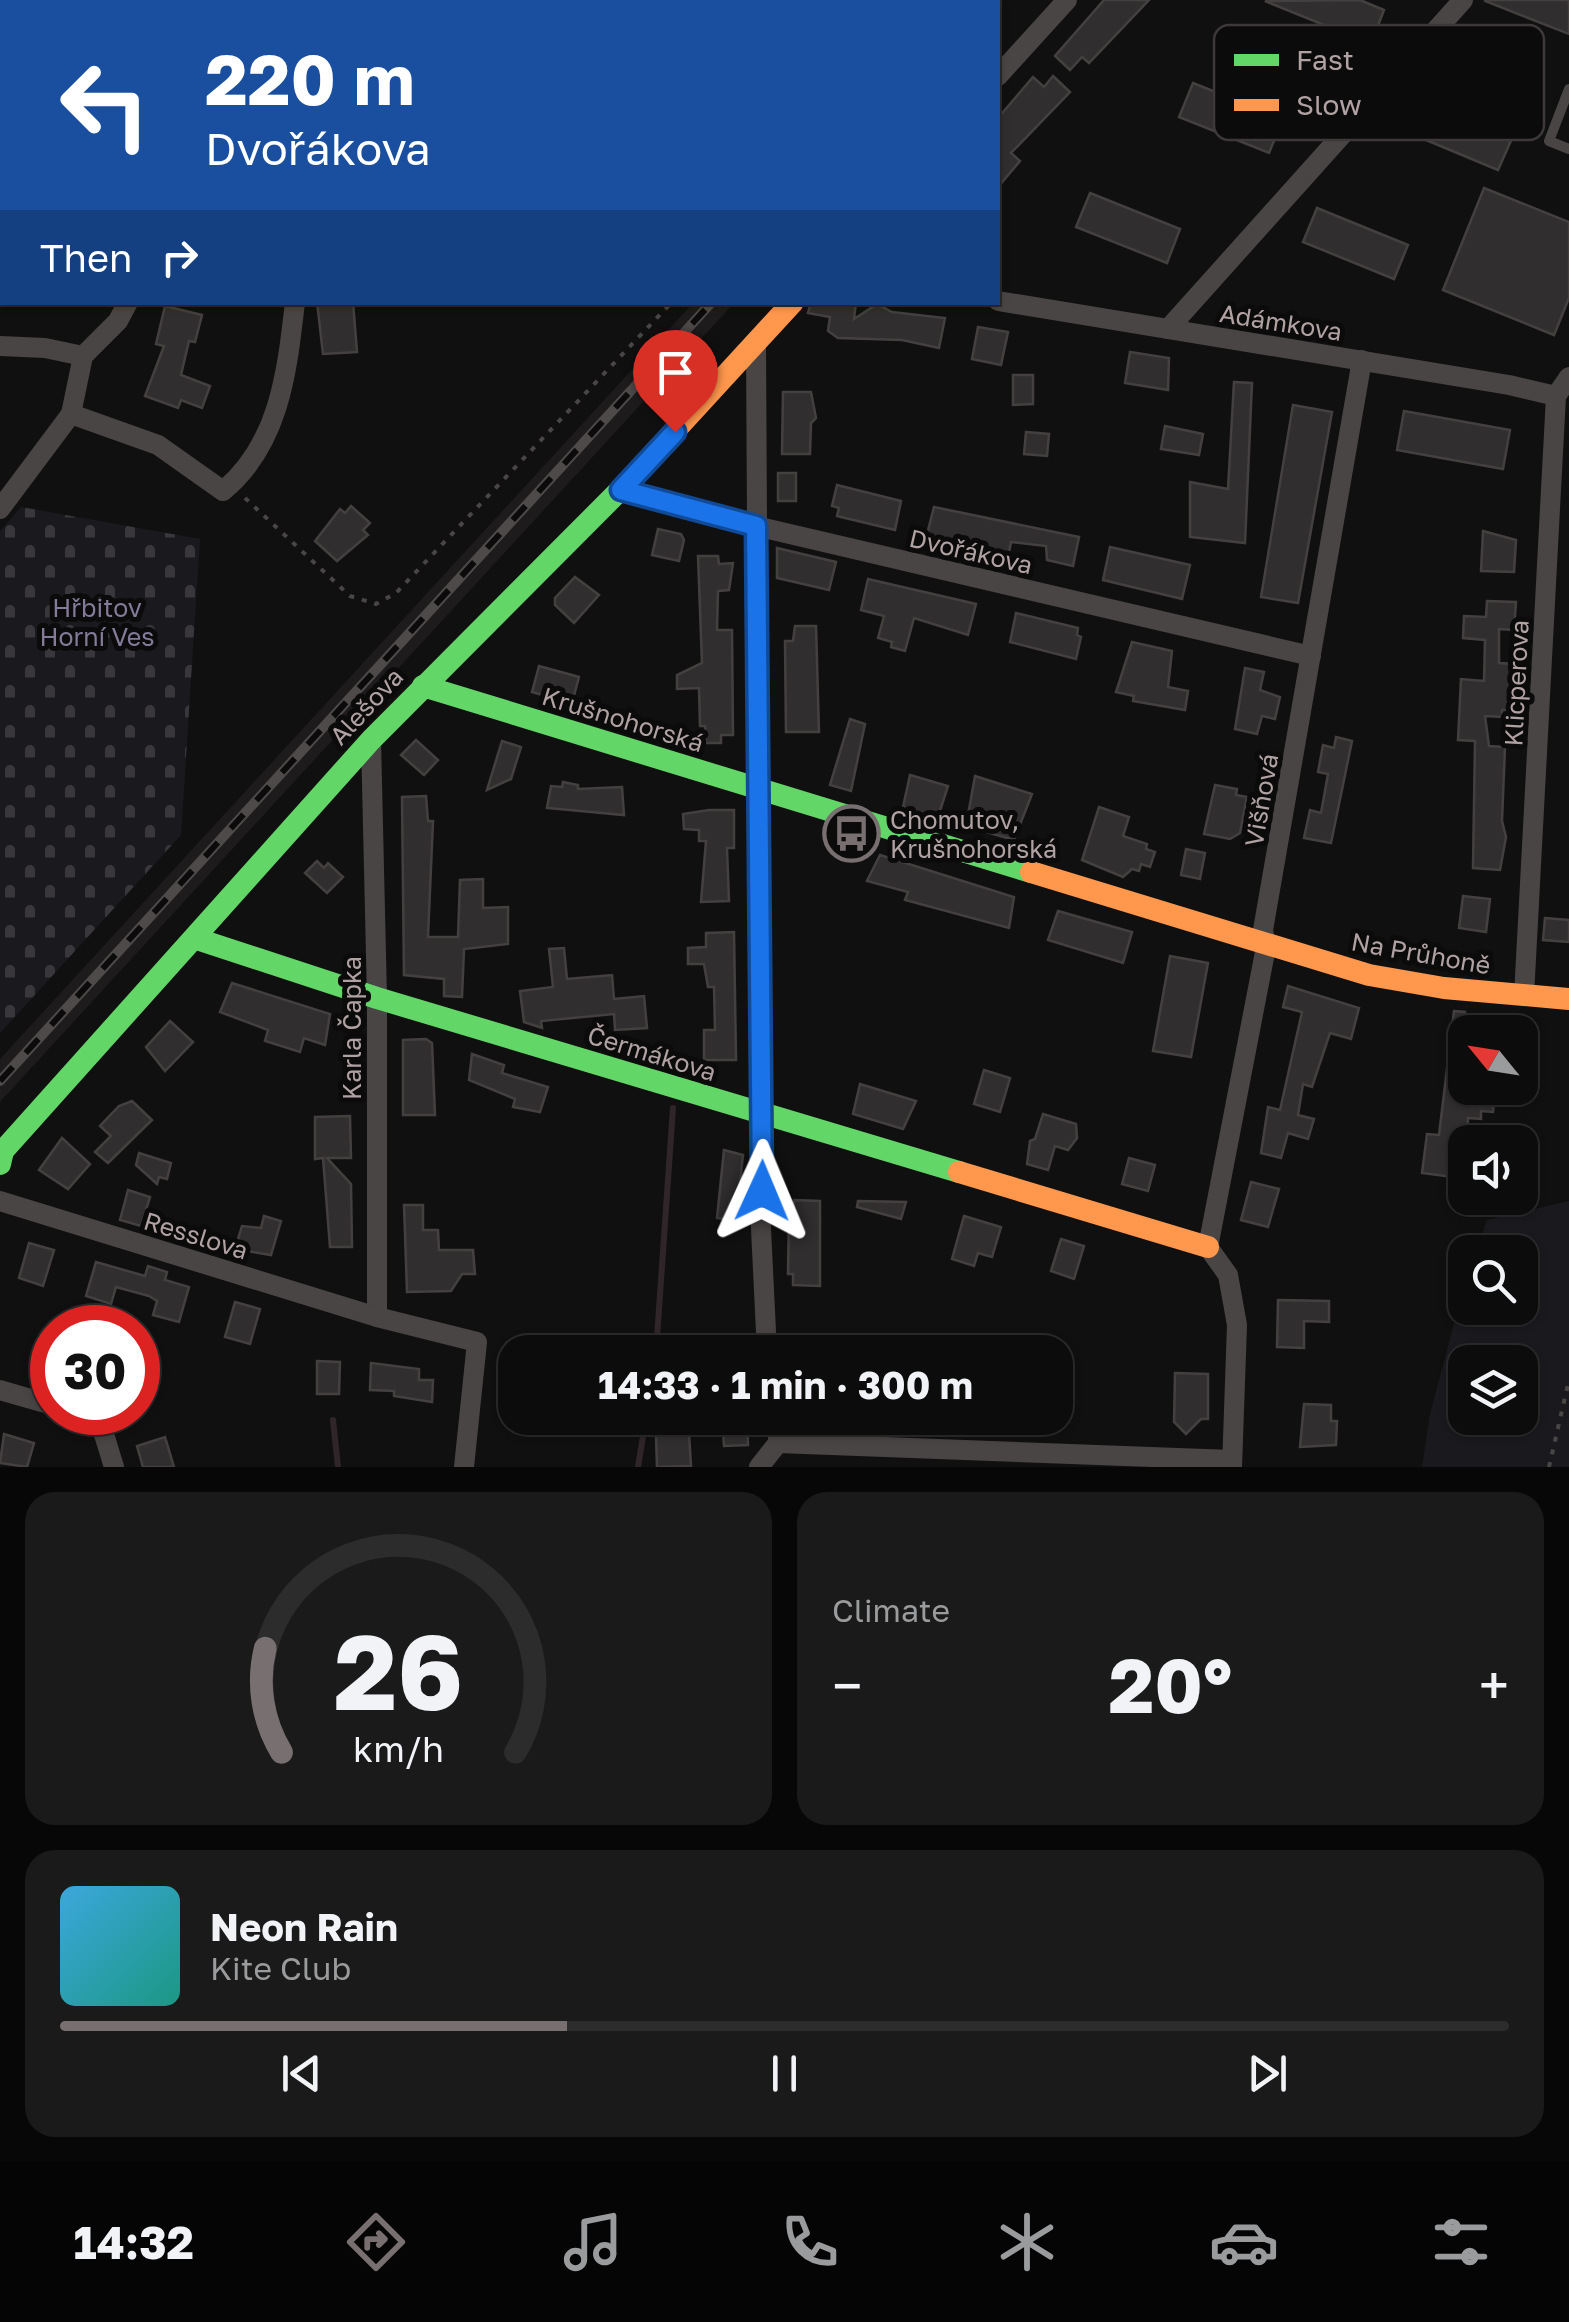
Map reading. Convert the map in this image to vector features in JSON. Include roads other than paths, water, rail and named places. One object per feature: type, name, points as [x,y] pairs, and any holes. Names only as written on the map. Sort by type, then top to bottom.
[{"type":"street","points":[[1000,74],[1067,0]]},
{"type":"street","points":[[1441,25],[1463,0]]},
{"type":"street","points":[[1168,328],[1337,140]]},
{"type":"street","name":"Adámkova","points":[[1000,301],[1562,394]]},
{"type":"street","points":[[0,509],[50,448],[71,414],[83,356],[118,320],[126,305]]},
{"type":"street","points":[[71,414],[158,445],[223,490],[260,452],[274,420],[296,305]]},
{"type":"street","name":"Alešova","points":[[0,1164],[3,1151],[198,939],[371,740],[621,490],[790,305]]},
{"type":"street","points":[[0,346],[45,348],[83,356]]},
{"type":"street","points":[[756,346],[762,790],[761,1229],[766,1335]]},
{"type":"street","name":"Višňová","points":[[1208,1247],[1266,947],[1263,930],[1362,360]]},
{"type":"street","points":[[1562,394],[1569,378]]},
{"type":"street","name":"Klicperova","points":[[1524,996],[1562,394]]},
{"type":"street","name":"Dvořákova","points":[[621,490],[756,526],[1311,656]]},
{"type":"street","name":"Krušnohorská","points":[[422,686],[1266,947]]},
{"type":"street","name":"Karla Čapka","points":[[371,740],[377,998],[376,1317]]},
{"type":"street","name":"Čermákova","points":[[198,939],[377,998],[1208,1247]]},
{"type":"street","name":"Na Průhoně","points":[[1266,947],[1369,976],[1569,999]]},
{"type":"street","name":"Resslova","points":[[0,1201],[376,1317],[476,1342],[464,1467]]},
{"type":"street","points":[[778,1443],[952,1458],[1232,1464],[1237,1324],[1228,1274],[1208,1247]]},
{"type":"street","points":[[0,1390],[30,1399]]},
{"type":"street","points":[[104,1435],[114,1467]]},
{"type":"street","points":[[760,1467],[778,1443],[778,1435]]},
{"type":"lane","points":[[1569,88],[1548,141],[1569,149]]},
{"type":"waterway","points":[[657,1335],[673,1108]]},
{"type":"waterway","points":[[333,1420],[338,1467]]},
{"type":"waterway","points":[[638,1467],[643,1435]]},
{"type":"railway","points":[[0,1081],[709,305]]},
{"type":"place","name":"Chomutov, Krušnohorská","points":[[851,833]]},
{"type":"park label","name":"Hřbitov Horní Ves","points":[[97,622]]}]
